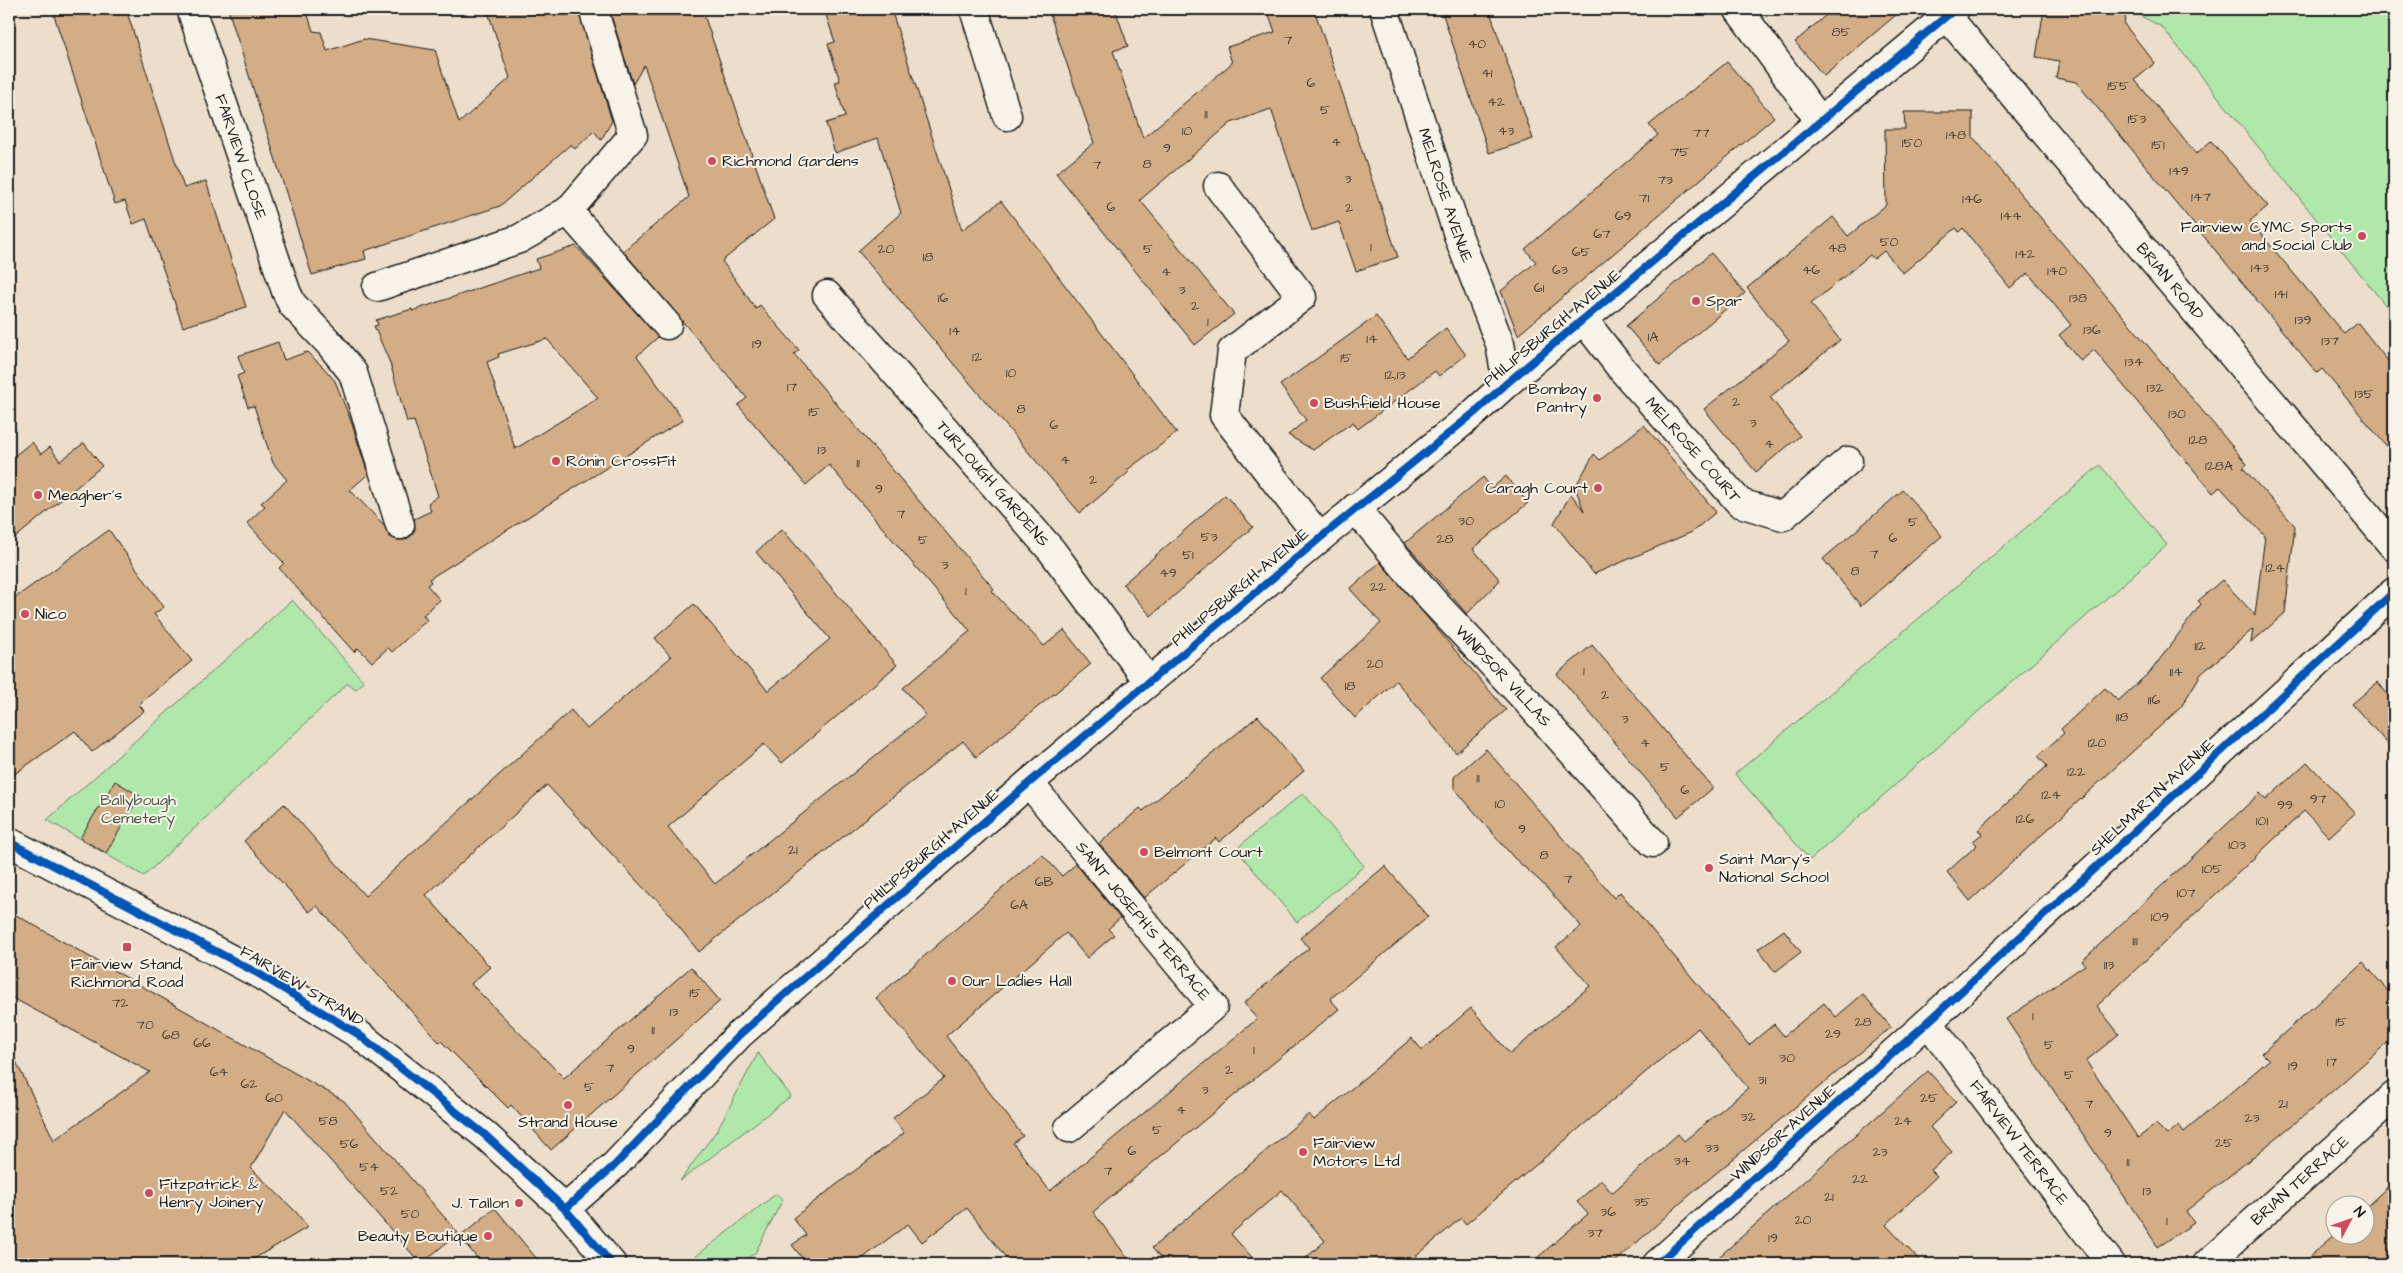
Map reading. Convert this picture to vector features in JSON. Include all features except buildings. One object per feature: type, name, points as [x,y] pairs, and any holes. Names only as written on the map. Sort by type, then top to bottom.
[{"type":"street","name":"FAIRVIEW CLOSE","points":[[191,9],[292,304],[330,344],[353,373],[400,525]]},
{"type":"street","points":[[377,287],[519,239],[568,211],[633,135],[593,9]]},
{"type":"street","points":[[974,9],[1007,116]]},
{"type":"street","name":"MELROSE AVENUE","points":[[1384,9],[1459,238],[1500,344],[1507,383]]},
{"type":"street","points":[[1738,9],[1820,120]]},
{"type":"street","name":"PHILIPSBURGH AVENUE","points":[[565,1209],[616,1164],[739,1035],[1029,782],[1356,508],[1474,413],[1507,383],[1950,12]]},
{"type":"street","name":"BRIAN ROAD","points":[[1950,12],[2394,546]]},
{"type":"street","points":[[1218,186],[1302,297],[1232,351],[1224,415],[1320,538]]},
{"type":"street","points":[[568,211],[667,325]]},
{"type":"street","name":"TURLOUGH GARDENS","points":[[827,294],[1052,551],[1149,682]]},
{"type":"street","name":"MELROSE COURT","points":[[1583,320],[1620,367],[1740,503],[1783,516],[1848,461]]},
{"type":"street","name":"WINDSOR VILLAS","points":[[1356,508],[1432,600],[1527,701],[1653,843]]},
{"type":"street","name":"SHELMARTIN AVENUE","points":[[1928,1022],[2394,592]]},
{"type":"street","name":"SAINT JOSEPH'S TERRACE","points":[[1029,782],[1213,1006],[1069,1128]]},
{"type":"street","name":"FAIRVIEW STRAND","points":[[9,842],[258,974],[358,1034],[485,1134],[565,1209],[612,1264]]},
{"type":"street","name":"WINDSOR AVENUE","points":[[1657,1264],[1928,1022]]},
{"type":"street","name":"FAIRVIEW TERRACE","points":[[1928,1022],[2110,1264]]},
{"type":"street","name":"BRIAN TERRACE","points":[[2207,1264],[2394,1096]]},
{"type":"green space","name":"Fairview CYMC Sports and Social Club","points":[[2127,9],[2394,9],[2394,316],[2162,27]]},
{"type":"green space","points":[[2100,465],[2167,545],[1810,860],[1735,774]]},
{"type":"green space","name":"Ballybough Cemetery","points":[[292,600],[364,682],[356,689],[348,683],[144,876],[47,820]]},
{"type":"green space","points":[[1303,793],[1364,866],[1297,922],[1236,849]]},
{"type":"green space","points":[[758,1053],[791,1096],[680,1181],[717,1130]]},
{"type":"green space","points":[[776,1194],[783,1199],[755,1253],[739,1264],[686,1264]]},
{"type":"cycle path","points":[[565,1209],[615,1165],[739,1035],[1029,783],[1955,9]]},
{"type":"cycle path","points":[[1657,1264],[1928,1022],[2394,592]]},
{"type":"cycle path","points":[[9,842],[259,974],[358,1034],[485,1135],[565,1209],[612,1264]]},
{"type":"place","name":"Richmond Gardens","points":[[712,161]]},
{"type":"place","name":"Fairview CYMC Sports and Social Club","points":[[2362,236]]},
{"type":"place","name":"Spar","points":[[1696,301]]},
{"type":"place","name":"Bombay Pantry","points":[[1597,398]]},
{"type":"place","name":"Bushfield House","points":[[1314,403]]},
{"type":"place","name":"Rónin CrossFit","points":[[556,461]]},
{"type":"place","name":"Caragh Court","points":[[1598,488]]},
{"type":"place","name":"Meagher's","points":[[38,495]]},
{"type":"place","name":"Nico","points":[[25,614]]},
{"type":"place","name":"Belmont Court","points":[[1144,852]]},
{"type":"place","name":"Saint Mary's National School","points":[[1709,868]]},
{"type":"place","name":"Fairview Stand, Richmond Road","points":[[127,947]]},
{"type":"place","name":"Our Ladies Hall","points":[[952,981]]},
{"type":"place","name":"Strand House","points":[[568,1105]]},
{"type":"place","name":"Fairview Motors Ltd","points":[[1303,1152]]},
{"type":"place","name":"Fitzpatrick & Henry Joinery","points":[[149,1193]]},
{"type":"place","name":"J. Tallon","points":[[519,1203]]},
{"type":"place","name":"Beauty Boutique","points":[[488,1236]]}]
